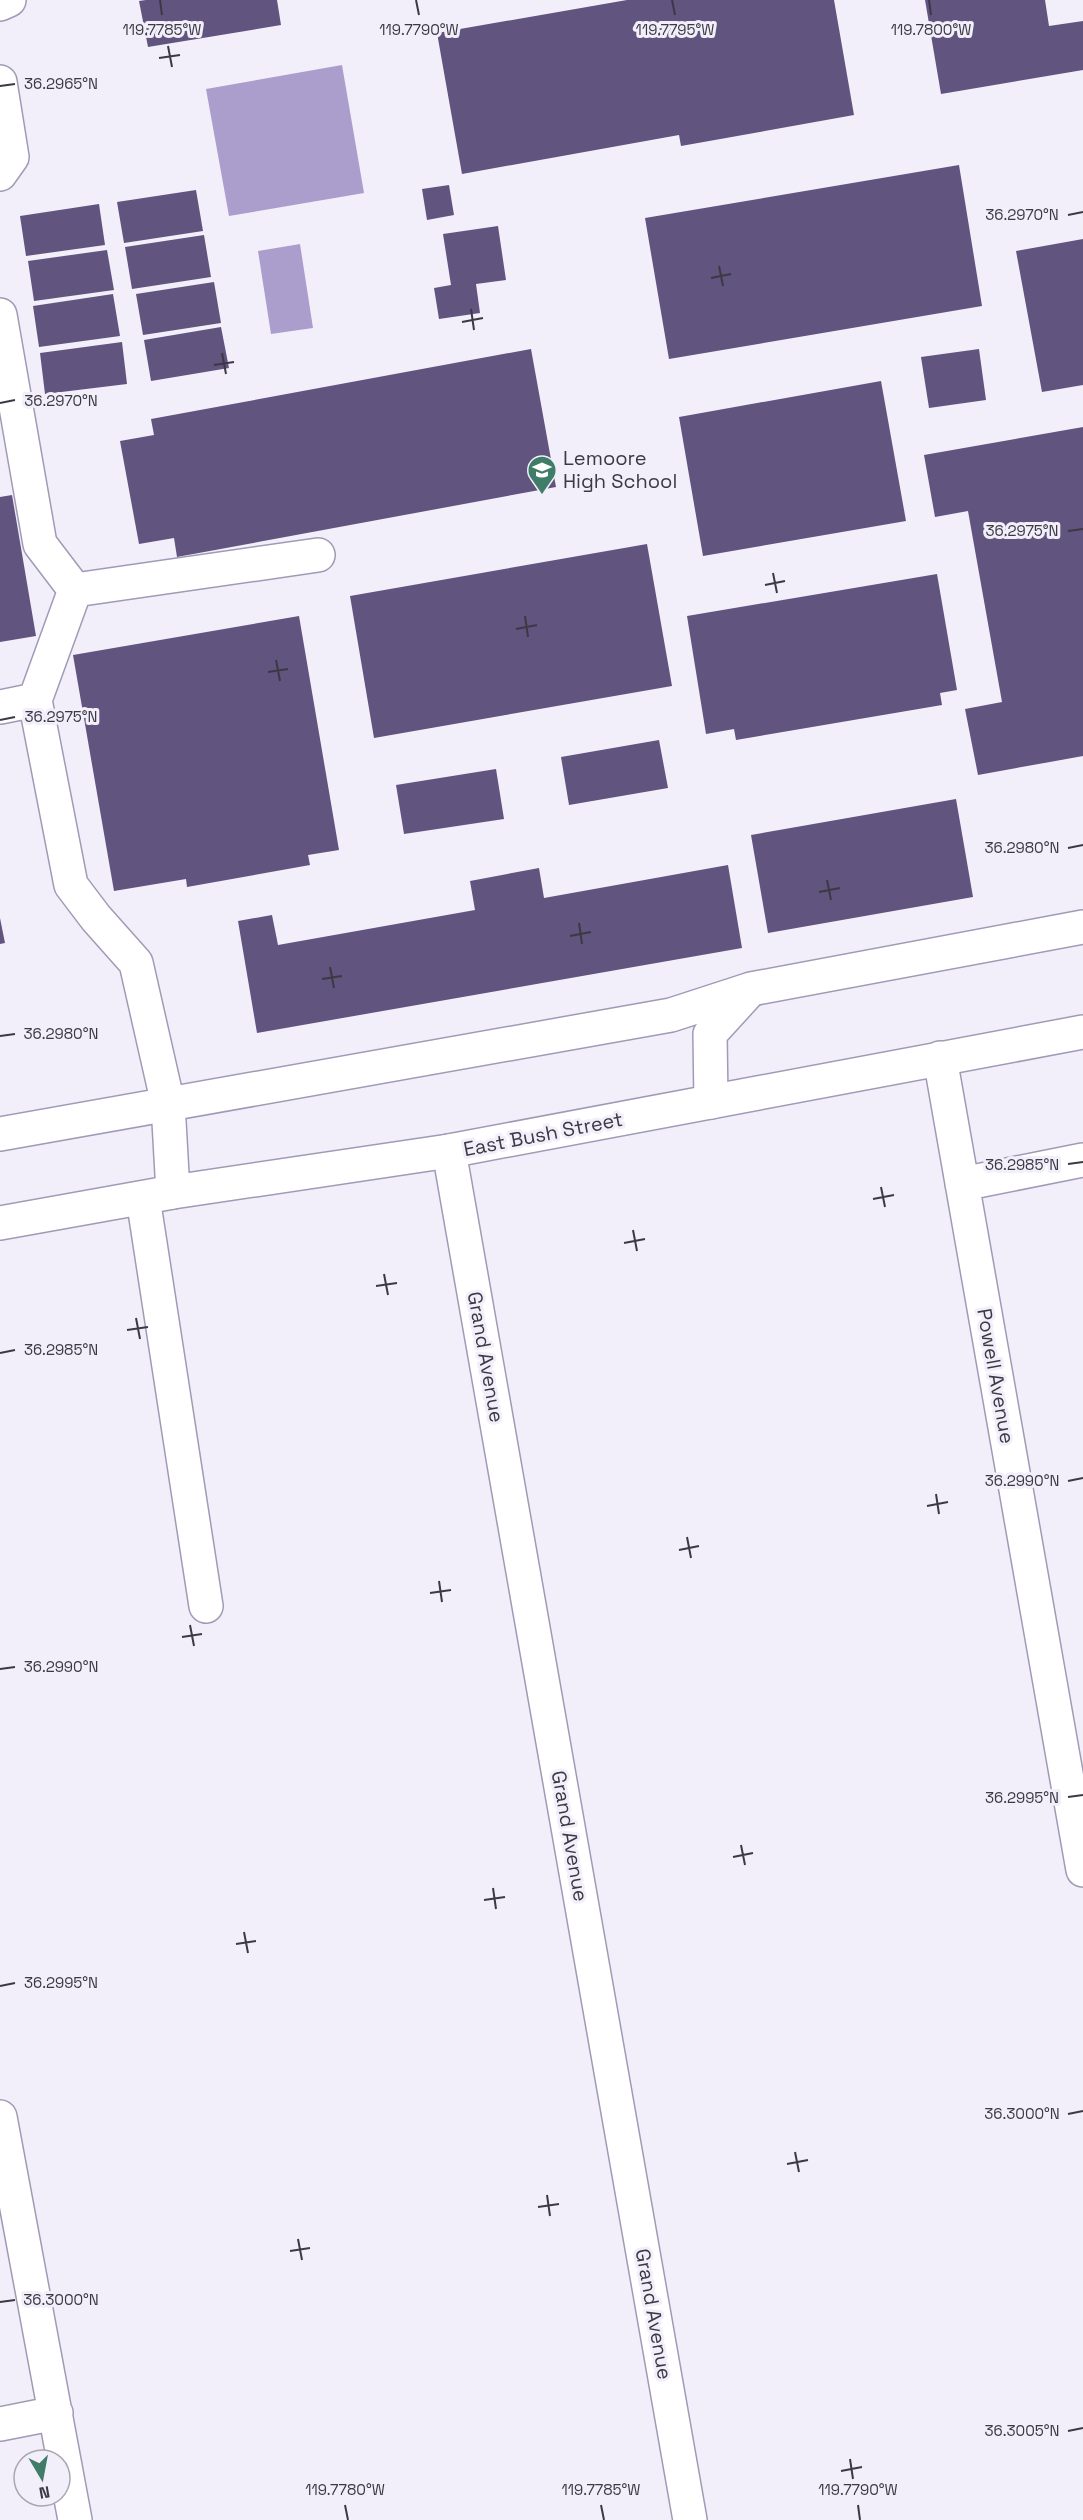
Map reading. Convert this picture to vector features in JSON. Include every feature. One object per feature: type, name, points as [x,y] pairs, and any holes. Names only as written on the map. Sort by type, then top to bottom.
[{"type":"street","points":[[0,4],[9,0]]},
{"type":"street","points":[[0,82],[12,156],[0,174]]},
{"type":"street","points":[[0,315],[40,544],[75,590]]},
{"type":"street","points":[[75,590],[318,555]]},
{"type":"street","points":[[75,590],[34,700],[71,885],[96,918],[136,963],[168,1104],[158,1195],[206,1606]]},
{"type":"street","points":[[0,706],[34,700]]},
{"type":"street","points":[[0,1134],[671,1015],[751,989],[1083,927]]},
{"type":"street","points":[[711,1102],[710,1034],[751,989]]},
{"type":"street","name":"East Bush Street","points":[[0,1223],[158,1195],[449,1151],[1083,1032]]},
{"type":"street","name":"Powell Avenue","points":[[940,1058],[1083,1870]]},
{"type":"street","name":"Grand Avenue","points":[[449,1151],[690,2520]]},
{"type":"street","points":[[962,1184],[1083,1160]]},
{"type":"street","points":[[0,2116],[75,2520]]},
{"type":"street","points":[[0,2424],[56,2414]]},
{"type":"shaded area","points":[[342,65],[364,193],[229,216],[206,89]]},
{"type":"shaded area","points":[[300,244],[313,328],[271,334],[258,251]]},
{"type":"building","points":[[277,0],[281,25],[148,47],[139,1]]},
{"type":"building","points":[[627,0],[834,0],[854,115],[681,146],[679,135],[462,174],[437,33]]},
{"type":"building","points":[[925,0],[1045,0],[1049,26],[1083,21],[1083,70],[941,94]]},
{"type":"building","points":[[959,165],[982,306],[669,359],[645,218]]},
{"type":"building","points":[[449,185],[454,215],[427,220],[422,189]]},
{"type":"building","points":[[196,190],[203,231],[124,243],[117,202]]},
{"type":"building","points":[[99,204],[105,245],[26,256],[20,216]]},
{"type":"building","points":[[498,226],[506,280],[476,284],[480,313],[439,319],[434,288],[451,285],[443,234]]},
{"type":"building","points":[[204,235],[211,277],[132,289],[125,247]]},
{"type":"building","points":[[1083,239],[1083,385],[1042,392],[1016,251]]},
{"type":"building","points":[[107,250],[114,290],[34,301],[28,261]]},
{"type":"building","points":[[214,282],[221,323],[143,335],[136,294]]},
{"type":"building","points":[[113,294],[120,336],[39,347],[33,306]]},
{"type":"building","points":[[221,327],[229,368],[151,381],[144,340]]},
{"type":"building","points":[[122,342],[127,384],[45,394],[40,353]]},
{"type":"building","points":[[531,349],[556,487],[177,557],[174,538],[139,544],[120,441],[154,435],[151,419]]},
{"type":"building","points":[[979,349],[986,400],[929,408],[921,357]]},
{"type":"building","points":[[881,381],[906,521],[703,556],[679,417]]},
{"type":"building","points":[[1083,427],[1083,756],[978,775],[965,709],[1002,702],[968,511],[935,517],[924,455]]},
{"type":"building","points":[[12,495],[36,636],[0,642],[0,497]]},
{"type":"building","points":[[647,544],[672,686],[374,738],[350,596]]},
{"type":"building","points":[[937,574],[957,690],[940,693],[942,705],[736,740],[734,729],[706,734],[687,616]]},
{"type":"building","points":[[299,616],[339,850],[308,855],[310,865],[187,887],[186,879],[114,891],[73,655]]},
{"type":"building","points":[[659,740],[668,788],[569,805],[561,757]]},
{"type":"building","points":[[496,769],[504,819],[404,834],[396,785]]},
{"type":"building","points":[[956,799],[973,897],[768,933],[751,835]]},
{"type":"building","points":[[728,865],[742,948],[257,1033],[238,921],[272,915],[278,945],[475,910],[470,881],[539,868],[544,898]]},
{"type":"building","points":[[0,918],[5,943],[0,944]]},
{"type":"place","name":"Lemoore High School","points":[[542,496]]}]
